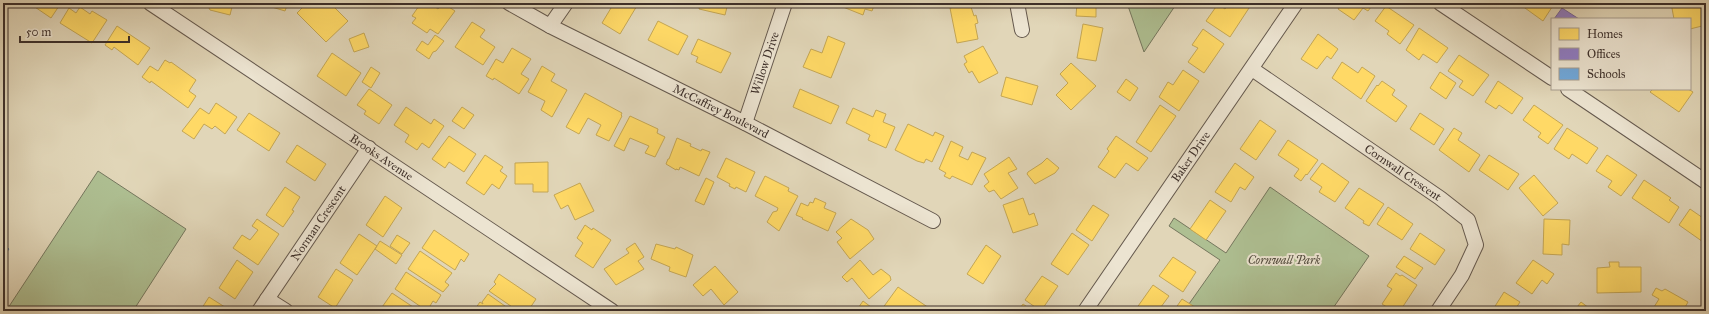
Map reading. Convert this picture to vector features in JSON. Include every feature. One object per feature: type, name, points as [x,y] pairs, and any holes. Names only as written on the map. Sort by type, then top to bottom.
[{"type":"street","name":"Brooks Avenue","points":[[150,3],[612,311]]},
{"type":"street","name":"McCaffrey Boulevard","points":[[509,3],[550,26],[745,123],[933,221]]},
{"type":"street","points":[[550,26],[566,3]]},
{"type":"street","name":"Willow Drive","points":[[745,123],[785,3]]},
{"type":"street","points":[[1017,3],[1022,30]]},
{"type":"street","name":"Baker Drive","points":[[1085,311],[1296,3]]},
{"type":"street","points":[[1440,3],[1551,77]]},
{"type":"street","name":"Cornwall Crescent","points":[[1252,69],[1440,198],[1468,220],[1476,245],[1462,275],[1438,311]]},
{"type":"street","points":[[1569,90],[1706,182]]},
{"type":"street","name":"Norman Crescent","points":[[259,311],[369,148]]},
{"type":"street","points":[[267,299],[286,311]]},
{"type":"green space","points":[[1127,3],[1177,3],[1144,52]]},
{"type":"green space","points":[[98,171],[186,229],[133,311],[6,311]]},
{"type":"green space","name":"Cornwall Park","points":[[1270,187],[1369,256],[1331,311],[1184,311],[1220,260],[1169,226],[1174,218],[1226,253]]},
{"type":"building: Homes","points":[[29,3],[61,3],[51,18]]},
{"type":"building: Homes","points":[[212,3],[233,3],[230,15],[210,10],[209,8]]},
{"type":"building: Homes","points":[[288,3],[285,11],[262,4]]},
{"type":"building: Homes","points":[[307,3],[330,3],[348,21],[326,42],[297,13]]},
{"type":"building: Homes","points":[[421,3],[430,3],[438,9],[443,3],[455,11],[438,34],[430,29],[427,33],[412,23],[416,18],[412,16]]},
{"type":"building: Homes","points":[[614,3],[638,4],[620,34],[602,23]]},
{"type":"building: Homes","points":[[700,3],[728,3],[725,15],[699,9]]},
{"type":"building: Homes","points":[[844,3],[875,3],[872,11],[865,9],[863,15],[843,7]]},
{"type":"building: Homes","points":[[1077,3],[1096,3],[1096,17],[1076,16]]},
{"type":"building: Homes","points":[[1230,3],[1242,3],[1249,8],[1230,37],[1206,21],[1218,4],[1225,9]]},
{"type":"building: Homes","points":[[1342,3],[1374,3],[1368,11],[1363,8],[1354,20],[1338,9]]},
{"type":"building: Homes","points":[[1518,3],[1552,3],[1554,4],[1543,21]]},
{"type":"building: Homes","points":[[1671,3],[1706,3],[1706,9],[1703,9],[1706,25],[1691,29],[1691,18],[1674,18]]},
{"type":"building: Homes","points":[[970,4],[974,16],[976,15],[978,23],[975,24],[978,39],[957,43],[950,8]]},
{"type":"building: Homes","points":[[1386,6],[1414,25],[1400,44],[1387,34],[1389,31],[1375,21]]},
{"type":"building: Homes","points":[[80,7],[90,14],[92,11],[107,20],[92,43],[60,23],[69,8],[76,13]]},
{"type":"building: Homes","points":[[658,21],[688,36],[678,55],[648,40]]},
{"type":"building: Homes","points":[[472,22],[485,30],[480,37],[495,47],[483,65],[455,47]]},
{"type":"building: Homes","points":[[1083,24],[1103,28],[1096,61],[1077,58]]},
{"type":"building: Homes","points":[[117,26],[150,48],[138,65],[114,47],[112,50],[105,45]]},
{"type":"building: Homes","points":[[1419,28],[1448,48],[1437,63],[1423,54],[1419,60],[1406,50]]},
{"type":"building: Homes","points":[[1203,29],[1224,44],[1204,73],[1188,62],[1198,48],[1192,45]]},
{"type":"building: Homes","points":[[364,33],[369,47],[354,52],[349,39]]},
{"type":"building: Homes","points":[[1318,34],[1338,49],[1331,59],[1327,56],[1317,69],[1301,59]]},
{"type":"building: Homes","points":[[435,35],[444,41],[436,51],[433,52],[429,59],[416,50],[422,41],[428,45]]},
{"type":"building: Homes","points":[[828,36],[845,43],[831,78],[803,67],[811,49],[822,53]]},
{"type":"building: Homes","points":[[698,39],[731,53],[721,73],[696,62],[698,57],[691,54]]},
{"type":"building: Homes","points":[[983,46],[998,73],[979,83],[972,71],[969,73],[964,64],[967,62],[964,56]]},
{"type":"building: Homes","points":[[512,48],[531,59],[521,74],[529,79],[519,94],[494,78],[493,80],[486,76],[496,59],[503,63]]},
{"type":"building: Homes","points":[[332,53],[361,73],[346,96],[317,76]]},
{"type":"building: Homes","points":[[1459,55],[1489,75],[1473,96],[1459,87],[1463,81],[1448,71]]},
{"type":"building: Homes","points":[[165,60],[170,63],[171,62],[196,80],[189,91],[196,96],[188,108],[151,81],[150,83],[142,77],[150,66],[158,71]]},
{"type":"building: Homes","points":[[1342,62],[1358,73],[1362,67],[1375,76],[1361,99],[1332,78]]},
{"type":"building: Homes","points":[[1071,63],[1096,86],[1071,110],[1056,95],[1068,83],[1060,74]]},
{"type":"building: Homes","points":[[542,66],[555,74],[551,81],[567,90],[552,117],[541,110],[545,101],[528,92]]},
{"type":"building: Homes","points":[[371,67],[380,73],[371,88],[362,82]]},
{"type":"building: Homes","points":[[1183,70],[1199,81],[1179,111],[1159,97],[1168,82],[1173,85]]},
{"type":"building: Homes","points":[[1440,72],[1456,83],[1446,99],[1430,88]]},
{"type":"building: Homes","points":[[1006,77],[1038,86],[1032,105],[1001,96]]},
{"type":"building: Homes","points":[[1126,79],[1138,88],[1130,101],[1117,92]]},
{"type":"building: Homes","points":[[1382,81],[1395,90],[1392,95],[1407,106],[1396,122],[1366,101],[1377,85],[1378,86]]},
{"type":"building: Homes","points":[[1498,81],[1523,98],[1512,114],[1499,105],[1496,109],[1485,102]]},
{"type":"building: Homes","points":[[369,89],[392,105],[379,124],[364,114],[366,111],[357,105]]},
{"type":"building: Homes","points":[[800,89],[839,106],[831,124],[793,107]]},
{"type":"building: Homes","points":[[1652,90],[1690,90],[1693,92],[1679,112],[1650,92]]},
{"type":"building: Homes","points":[[585,93],[622,113],[622,116],[609,141],[596,135],[601,125],[588,118],[579,134],[566,127]]},
{"type":"building: Homes","points":[[216,103],[237,117],[225,134],[215,126],[212,129],[204,124],[194,139],[182,131],[200,108],[209,114]]},
{"type":"building: Homes","points":[[1160,105],[1176,116],[1151,152],[1136,142]]},
{"type":"building: Homes","points":[[1534,105],[1563,125],[1548,144],[1538,137],[1541,133],[1523,120]]},
{"type":"building: Homes","points":[[406,107],[431,124],[434,119],[444,126],[429,148],[422,143],[417,150],[405,142],[409,135],[394,125]]},
{"type":"building: Homes","points":[[462,107],[474,115],[464,129],[452,121]]},
{"type":"building: Homes","points":[[853,108],[873,117],[876,110],[886,114],[883,122],[895,127],[886,148],[868,140],[870,135],[846,123]]},
{"type":"building: Homes","points":[[249,113],[280,133],[269,151],[237,130]]},
{"type":"building: Homes","points":[[1420,113],[1444,129],[1434,145],[1410,129]]},
{"type":"building: Homes","points":[[630,116],[658,129],[657,133],[665,137],[655,157],[645,153],[649,146],[630,138],[624,151],[614,146]]},
{"type":"building: Homes","points":[[1260,120],[1276,131],[1256,160],[1240,149]]},
{"type":"building: Homes","points":[[908,124],[933,136],[935,132],[944,136],[932,162],[926,159],[924,163],[917,161],[895,150]]},
{"type":"building: Homes","points":[[1454,128],[1462,133],[1458,140],[1480,155],[1469,172],[1439,150]]},
{"type":"building: Homes","points":[[1567,128],[1598,148],[1587,164],[1572,154],[1569,159],[1554,149]]},
{"type":"building: Homes","points":[[449,136],[476,154],[464,172],[449,162],[445,168],[432,159]]},
{"type":"building: Homes","points":[[1116,136],[1148,158],[1138,171],[1126,163],[1115,178],[1098,167],[1109,151],[1107,149]]},
{"type":"building: Homes","points":[[677,138],[691,144],[690,146],[701,151],[702,149],[710,152],[699,176],[680,167],[679,170],[676,170],[666,164]]},
{"type":"building: Homes","points":[[1288,140],[1318,160],[1301,181],[1294,176],[1299,169],[1278,155]]},
{"type":"building: Homes","points":[[951,141],[963,147],[959,156],[968,160],[972,152],[986,158],[972,185],[952,176],[950,179],[944,176],[946,173],[939,169]]},
{"type":"building: Homes","points":[[297,145],[326,164],[315,181],[286,162]]},
{"type":"building: Homes","points":[[485,155],[503,167],[500,171],[507,176],[499,189],[492,184],[484,195],[466,183]]},
{"type":"building: Homes","points":[[1489,155],[1519,174],[1508,190],[1479,170]]},
{"type":"building: Homes","points":[[1607,155],[1637,175],[1621,196],[1608,187],[1612,181],[1596,171]]},
{"type":"building: Homes","points":[[1009,157],[1017,169],[1008,173],[1018,188],[1001,199],[994,190],[989,192],[984,186],[989,182],[984,174]]},
{"type":"building: Homes","points":[[726,158],[755,172],[746,192],[736,187],[735,189],[729,186],[730,184],[717,177]]},
{"type":"building: Homes","points":[[1047,158],[1059,168],[1055,173],[1035,184],[1027,174]]},
{"type":"building: Homes","points":[[548,162],[548,192],[533,192],[533,184],[515,184],[515,163]]},
{"type":"building: Homes","points":[[1235,163],[1254,177],[1245,190],[1240,187],[1231,202],[1215,192]]},
{"type":"building: Homes","points":[[1322,163],[1349,182],[1335,202],[1319,192],[1322,187],[1310,179]]},
{"type":"building: Homes","points":[[1534,175],[1558,203],[1543,216],[1519,188]]},
{"type":"building: Homes","points":[[765,176],[789,188],[788,191],[798,196],[779,231],[767,222],[773,212],[777,211],[778,208],[755,196]]},
{"type":"building: Homes","points":[[706,178],[714,182],[704,205],[695,201]]},
{"type":"building: Homes","points":[[1644,180],[1671,198],[1669,200],[1679,207],[1669,223],[1632,198]]},
{"type":"building: Homes","points":[[580,183],[594,211],[575,220],[568,205],[561,209],[554,195]]},
{"type":"building: Homes","points":[[285,187],[300,197],[292,210],[294,211],[283,227],[266,215]]},
{"type":"building: Homes","points":[[1359,188],[1384,204],[1369,226],[1345,208]]},
{"type":"building: Homes","points":[[385,196],[402,208],[383,237],[366,225]]},
{"type":"building: Homes","points":[[815,198],[826,203],[824,208],[836,213],[828,231],[796,215],[801,203],[808,206],[810,202],[813,203]]},
{"type":"building: Homes","points":[[1023,198],[1029,215],[1034,213],[1038,225],[1013,233],[1003,205]]},
{"type":"building: Homes","points":[[1210,200],[1226,211],[1206,240],[1190,229]]},
{"type":"building: Homes","points":[[1093,205],[1109,215],[1092,241],[1076,230]]},
{"type":"building: Homes","points":[[1388,207],[1413,224],[1402,240],[1377,224]]},
{"type":"building: Homes","points":[[1690,209],[1706,220],[1706,244],[1679,225]]},
{"type":"building: Homes","points":[[257,219],[279,234],[258,265],[233,248],[242,235],[250,240],[258,230],[252,226]]},
{"type":"building: Homes","points":[[851,219],[868,230],[874,239],[850,259],[837,242],[842,238],[836,232]]},
{"type":"building: Homes","points":[[1544,219],[1570,220],[1569,245],[1562,244],[1562,255],[1543,254]]},
{"type":"building: Homes","points":[[585,225],[592,230],[593,228],[611,240],[593,268],[575,256],[583,243],[577,238]]},
{"type":"building: Homes","points":[[434,230],[469,254],[464,262],[461,259],[455,270],[422,248]]},
{"type":"building: Homes","points":[[1072,233],[1089,245],[1068,275],[1051,264]]},
{"type":"building: Homes","points":[[1420,233],[1445,250],[1435,265],[1410,249]]},
{"type":"building: Homes","points":[[359,234],[377,246],[357,275],[340,263]]},
{"type":"building: Homes","points":[[397,235],[410,243],[402,254],[390,246]]},
{"type":"building: Homes","points":[[380,241],[402,255],[396,264],[375,249]]},
{"type":"building: Homes","points":[[635,243],[644,257],[638,261],[644,269],[616,285],[604,269],[629,253],[626,249]]},
{"type":"building: Homes","points":[[656,244],[675,249],[676,247],[693,255],[686,277],[669,271],[670,267],[651,259]]},
{"type":"building: Homes","points":[[986,245],[1001,256],[983,284],[967,274]]},
{"type":"building: Homes","points":[[420,251],[452,273],[445,282],[449,285],[443,292],[408,269]]},
{"type":"building: Homes","points":[[1404,256],[1423,268],[1415,279],[1396,267]]},
{"type":"building: Homes","points":[[1173,257],[1196,272],[1183,292],[1159,276]]},
{"type":"building: Homes","points":[[237,260],[253,272],[235,299],[219,288]]},
{"type":"building: Homes","points":[[860,260],[873,275],[881,269],[890,276],[891,280],[869,299],[852,278],[847,282],[842,277]]},
{"type":"building: Homes","points":[[1533,260],[1554,274],[1547,284],[1542,280],[1532,294],[1516,283]]},
{"type":"building: Homes","points":[[1609,262],[1619,262],[1619,267],[1641,267],[1641,292],[1597,293],[1597,268],[1610,267]]},
{"type":"building: Homes","points":[[715,266],[738,292],[724,305],[711,289],[703,296],[693,285]]},
{"type":"building: Homes","points":[[336,269],[353,280],[335,308],[318,297]]},
{"type":"building: Homes","points":[[406,272],[441,295],[436,303],[433,301],[427,311],[395,289]]},
{"type":"building: Homes","points":[[1396,273],[1400,276],[1402,275],[1417,285],[1400,311],[1393,311],[1382,304],[1392,289],[1387,286]]},
{"type":"building: Homes","points":[[499,274],[536,299],[528,311],[518,311],[489,291],[496,284],[494,282]]},
{"type":"building: Homes","points":[[1042,276],[1058,286],[1041,311],[1025,300]]},
{"type":"building: Homes","points":[[1153,285],[1169,296],[1158,311],[1139,311],[1136,309]]},
{"type":"building: Homes","points":[[898,287],[932,310],[886,311],[882,309]]},
{"type":"building: Homes","points":[[1656,288],[1662,291],[1665,289],[1688,302],[1683,311],[1662,311],[1654,307],[1659,299],[1652,295]]},
{"type":"building: Homes","points":[[1504,292],[1520,302],[1514,311],[1492,311]]},
{"type":"building: Homes","points":[[392,293],[419,311],[380,310]]},
{"type":"building: Homes","points":[[488,294],[512,311],[477,311],[475,309],[480,302],[483,304],[482,302]]},
{"type":"building: Homes","points":[[209,297],[228,309],[227,311],[200,311]]},
{"type":"building: Homes","points":[[1182,299],[1195,307],[1193,311],[1178,311],[1175,309]]},
{"type":"building: Homes","points":[[863,301],[875,310],[875,311],[856,311]]},
{"type":"building: Homes","points":[[1581,302],[1593,311],[1574,311]]},
{"type":"building: Homes","points":[[1023,304],[1033,311],[1018,311]]},
{"type":"building: Offices","points":[[1562,8],[1577,18],[1555,18]]},
{"type":"building: Schools","points":[[3,244],[9,249],[3,257]]}]
